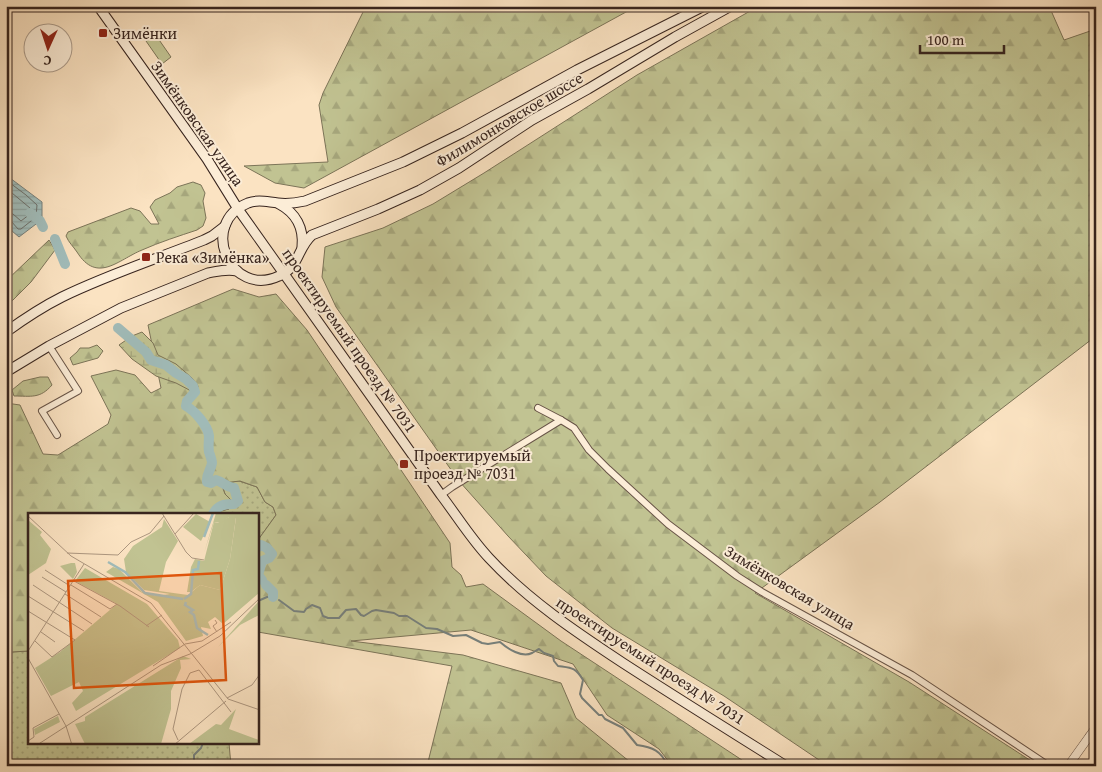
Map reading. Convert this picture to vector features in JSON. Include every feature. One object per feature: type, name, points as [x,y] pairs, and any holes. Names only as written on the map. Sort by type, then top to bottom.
[{"type":"main road","name":"Зимёнковская улица","points":[[98,6],[207,159],[238,209]]},
{"type":"main road","name":"Филимонковское шоссе","points":[[238,209],[254,201],[289,204],[305,201],[403,162],[462,134],[577,70],[704,6]]},
{"type":"main road","name":"Филимонковское шоссе","points":[[284,273],[295,263],[306,240],[312,235],[420,190],[459,168],[532,120],[731,6]]},
{"type":"main road","points":[[277,203],[291,213],[298,222],[302,238],[301,249]]},
{"type":"main road","points":[[238,209],[225,226],[223,242],[225,254],[230,264],[238,272]]},
{"type":"main road","name":"проектируемый проезд № 7031","points":[[238,209],[469,534],[489,558],[516,584],[582,636],[786,766]]},
{"type":"main road","points":[[6,332],[29,316],[61,298],[102,279],[204,240],[225,226]]},
{"type":"main road","points":[[6,372],[121,308],[208,273],[229,270],[253,279],[264,280],[275,278],[284,273]]},
{"type":"street","points":[[50,346],[78,391],[42,411],[57,435]]},
{"type":"street","name":"Зимёнковская улица","points":[[538,408],[574,428],[589,450],[608,470],[668,524],[737,576],[912,676],[1049,766]]},
{"type":"street","points":[[441,495],[561,420]]},
{"type":"street","points":[[1068,766],[1076,754],[1092,739],[1096,727]]},
{"type":"green space","points":[[366,6],[637,6],[304,188],[275,183],[244,166],[328,162],[319,105],[323,93]]},
{"type":"green space","points":[[759,6],[1049,6],[1064,40],[1096,29],[1096,336],[880,502],[755,593],[909,682],[1039,766],[828,766],[724,696],[612,628],[546,576],[459,481],[336,307],[322,277],[325,247],[383,228],[433,204],[637,75]]},
{"type":"green space","points":[[155,34],[171,57],[162,64],[146,41]]},
{"type":"green space","points":[[193,182],[201,185],[205,193],[203,201],[206,218],[203,226],[197,230],[156,244],[108,267],[100,268],[92,267],[85,262],[66,236],[68,232],[131,208],[140,211],[151,224],[159,224],[150,207],[155,200],[170,193],[177,187]]},
{"type":"green space","points":[[49,240],[55,250],[31,282],[6,307],[6,281]]},
{"type":"green space","points":[[233,289],[259,297],[276,294],[307,330],[450,543],[452,567],[461,575],[466,587],[483,584],[561,641],[751,766],[672,766],[659,749],[607,715],[573,664],[471,630],[351,641],[463,655],[561,683],[576,718],[635,766],[427,766],[452,666],[259,632],[259,539],[276,515],[273,507],[265,502],[257,487],[240,481],[223,483],[222,486],[225,494],[231,500],[229,509],[220,511],[220,513],[28,513],[28,651],[11,652],[6,662],[6,403],[20,405],[43,454],[58,455],[108,424],[111,415],[91,376],[116,370],[135,375],[151,393],[161,388],[148,325]]},
{"type":"green space","points":[[142,332],[153,343],[158,355],[176,364],[192,378],[198,386],[196,394],[176,383],[156,376],[132,359],[119,345]]},
{"type":"green space","points":[[97,345],[103,351],[98,358],[73,365],[70,358],[80,348],[89,348]]},
{"type":"green space","points":[[48,377],[52,385],[43,393],[35,396],[14,396],[12,390],[23,381]]},
{"type":"green space","points":[[239,481],[257,487],[265,502],[273,507],[276,515],[259,539],[259,513],[220,513],[220,511],[229,509],[231,501],[225,494],[223,483]]},
{"type":"green space","points":[[28,651],[28,744],[229,744],[231,766],[6,766],[6,662],[11,652]]},
{"type":"water","points":[[6,175],[42,202],[42,218],[19,237],[6,222]]},
{"type":"waterway","points":[[30,213],[40,221],[43,227]]},
{"type":"waterway","points":[[55,239],[65,264]]},
{"type":"waterway","points":[[118,328],[146,352],[151,360],[166,365],[193,386],[195,392],[187,401],[186,406],[200,419],[208,432],[212,463],[207,482],[211,483],[216,480],[234,488],[238,501],[234,504],[219,507],[214,513]]},
{"type":"waterway","points":[[259,546],[261,545],[267,548],[272,554],[269,558],[262,561],[259,572]]},
{"type":"waterway","points":[[259,576],[262,580]]},
{"type":"waterway","points":[[266,585],[273,592],[273,597]]},
{"type":"waterway","points":[[259,601],[267,597],[274,597]]},
{"type":"waterway","points":[[279,600],[294,611],[304,612],[312,605],[320,608],[323,616],[328,618],[339,618],[346,610],[356,609],[364,616],[376,610],[394,613],[399,616],[407,616],[426,628],[437,629],[453,636],[466,635],[488,644],[500,642],[520,654],[532,653],[539,649],[553,656],[558,666],[575,670],[583,680],[580,694],[582,698],[599,715],[623,728],[637,745],[648,747],[659,753],[668,766]]},
{"type":"waterway","points":[[194,766],[194,755],[203,744]]},
{"type":"place","name":"Зимёнки","points":[[103,33]]},
{"type":"place","name":"Река «Зимёнка»","points":[[146,257]]},
{"type":"place","name":"Проектируемый проезд № 7031","points":[[404,464]]}]
